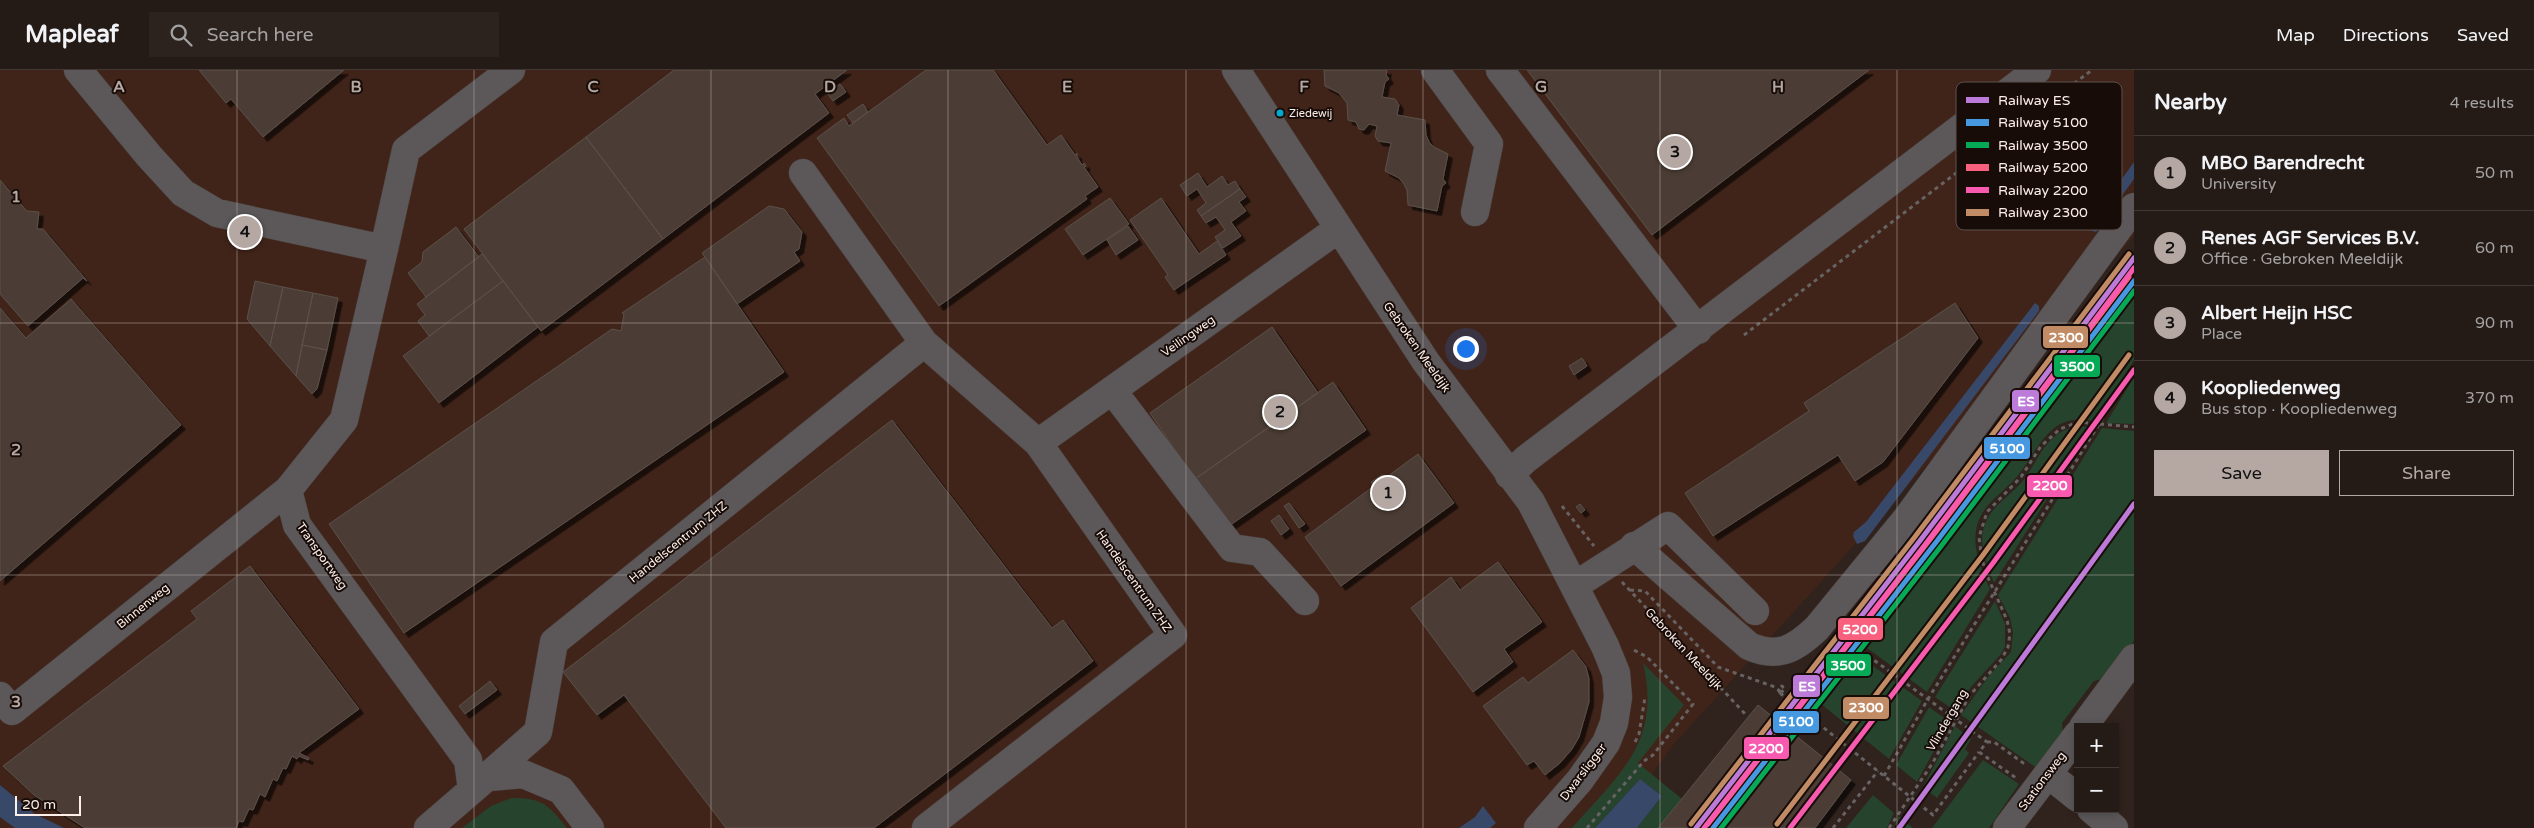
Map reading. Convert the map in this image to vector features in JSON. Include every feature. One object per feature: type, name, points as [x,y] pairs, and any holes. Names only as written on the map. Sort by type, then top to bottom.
[{"type":"street","points":[[78,70],[149,156],[183,193],[217,213],[384,249]]},
{"type":"street","points":[[288,490],[344,420],[406,150],[511,70]]},
{"type":"street","name":"Gebroken Meeldijk","points":[[1236,70],[1426,362],[1531,502],[1548,532],[1593,626]]},
{"type":"street","points":[[1435,70],[1489,144],[1475,212]]},
{"type":"street","points":[[1500,70],[1698,330]]},
{"type":"street","points":[[2022,82],[2037,70]]},
{"type":"street","points":[[1509,475],[1526,459],[1645,371],[1956,133]]},
{"type":"street","name":"Handelscentrum ZHZ","points":[[803,173],[924,343],[1038,443],[1173,635],[926,828]]},
{"type":"street","points":[[2122,223],[2134,207]]},
{"type":"street","name":"Veilingweg","points":[[1038,443],[1338,229]]},
{"type":"street","points":[[1634,546],[1749,646],[1763,652],[1779,652],[1804,639],[1817,628],[1907,518],[2117,230]]},
{"type":"street","name":"Handelscentrum ZHZ","points":[[481,783],[538,732],[554,642],[924,343]]},
{"type":"street","points":[[1112,390],[1232,548],[1260,552],[1305,601]]},
{"type":"street","name":"Binnenweg","points":[[0,696],[12,711],[288,490]]},
{"type":"street","name":"Transportweg","points":[[288,490],[297,525],[468,760],[481,783]]},
{"type":"street","points":[[1574,586],[1668,526],[1755,611]]},
{"type":"street","name":"Dwarsligger","points":[[1538,828],[1586,772],[1606,743],[1614,723],[1618,697],[1616,673],[1606,646],[1593,626]]},
{"type":"street","points":[[2086,723],[2134,658]]},
{"type":"street","name":"Stationsweg","points":[[2007,828],[2074,739]]},
{"type":"street","points":[[428,828],[481,783],[523,774],[561,790],[590,828]]},
{"type":"street","points":[[2048,774],[2074,795]]},
{"type":"street","points":[[2096,813],[2114,828]]},
{"type":"path","points":[[2076,82],[2092,70]]},
{"type":"path","points":[[1744,335],[1956,173]]},
{"type":"path","name":"Vlindergang","points":[[1884,776],[1928,699],[2134,368]]},
{"type":"path","name":"Vlindergang","points":[[1889,828],[1932,764],[1956,718],[1979,684],[2005,655],[2008,647],[2010,634],[2007,620],[1985,571],[1979,537],[1987,512],[2021,477],[2050,436],[2060,429],[2078,422],[2134,428]]},
{"type":"path","name":"Gebroken Meeldijk","points":[[1621,581],[1747,716]]},
{"type":"path","points":[[1629,590],[1645,591],[1718,667],[1775,687],[1781,692],[1785,690],[1782,686],[1780,686],[1778,691],[1787,699],[1932,815],[1987,742]]},
{"type":"path","points":[[1842,637],[1987,742],[1994,742],[2023,764]]},
{"type":"path","points":[[1586,828],[1644,761],[1653,755],[1693,704],[1647,657],[1634,650]]},
{"type":"path","points":[[1980,752],[2012,776]]},
{"type":"path","points":[[1833,828],[1878,771]]},
{"type":"shaded area","points":[[0,70],[2134,70],[2134,236],[1674,744],[1612,828],[0,828]]},
{"type":"green space","points":[[2134,267],[2134,360],[2096,422],[2080,420],[2066,422],[2056,427],[2038,446],[2014,480],[1990,503],[1981,515],[1975,539],[1981,568],[1990,589],[1927,692],[1852,637],[1988,462]]},
{"type":"green space","points":[[2134,377],[2134,424],[2106,423]]},
{"type":"green space","points":[[2082,426],[2092,428],[1994,583],[1986,563],[1982,541],[1982,534],[1987,519],[1997,506],[2025,478],[2049,441],[2063,431]]},
{"type":"green space","points":[[2102,428],[2134,431],[2134,641],[2106,678],[2094,681],[2062,723],[2063,734],[2038,769],[1961,715],[1988,677],[2011,652],[2013,632],[2010,618],[1998,595]]},
{"type":"green space","points":[[1995,601],[2005,624],[2005,647],[1971,687],[1955,711],[1935,697]]},
{"type":"green space","points":[[1845,646],[1922,701],[1889,759],[1810,695]]},
{"type":"green space","points":[[1643,663],[1684,705],[1638,763],[1682,799],[1658,828],[1637,828],[1662,796],[1640,779],[1595,828],[1572,828],[1620,773],[1632,755],[1641,736],[1647,715],[1647,691]]},
{"type":"green space","points":[[1929,707],[1950,722],[1917,782],[1896,765]]},
{"type":"green space","points":[[1955,726],[1971,739],[1965,749],[1969,753],[1937,798],[1923,787]]},
{"type":"green space","points":[[1983,760],[2019,784],[1989,828],[1932,828]]},
{"type":"green space","points":[[1873,795],[1894,813],[1887,828],[1846,828]]},
{"type":"green space","points":[[511,798],[530,799],[544,804],[555,813],[567,828],[462,828],[491,806]]},
{"type":"green space","points":[[1899,816],[1913,828],[1893,828]]},
{"type":"water","points":[[2134,162],[2134,179],[2122,196],[2122,179]]},
{"type":"water","points":[[2035,303],[2039,306],[2039,311],[1865,541],[1857,544],[1853,536],[1854,532],[1866,522]]},
{"type":"water","points":[[1640,779],[1662,796],[1637,828],[1595,828]]},
{"type":"water","points":[[0,785],[35,814],[64,828],[15,828],[0,817]]},
{"type":"water","points":[[1483,806],[1496,823],[1490,828],[1459,828],[1475,817]]},
{"type":"building","points":[[199,70],[344,70],[263,137],[231,99],[226,103]]},
{"type":"building","points":[[674,70],[847,70],[815,94],[829,113],[663,239],[586,137]]},
{"type":"building","points":[[926,70],[993,70],[1047,145],[1061,135],[1075,155],[1077,153],[1077,157],[1082,165],[1084,163],[1086,166],[1084,167],[1098,187],[1085,196],[1087,199],[939,306],[817,138],[844,118],[849,126]]},
{"type":"building","points":[[1324,70],[1387,70],[1386,75],[1389,79],[1385,82],[1382,97],[1395,99],[1399,105],[1397,115],[1425,120],[1426,135],[1429,142],[1434,147],[1448,154],[1443,179],[1446,183],[1442,186],[1437,211],[1408,205],[1407,190],[1404,184],[1399,178],[1385,171],[1391,143],[1378,141],[1375,136],[1377,126],[1369,124],[1364,130],[1359,129],[1356,122],[1348,120],[1347,103],[1339,93],[1325,86]]},
{"type":"building","points":[[1527,70],[1869,70],[1652,235]]},
{"type":"building","points":[[840,84],[846,92],[833,101],[827,93]]},
{"type":"building","points":[[863,104],[868,112],[853,123],[847,115]]},
{"type":"building","points":[[586,137],[663,239],[541,331],[464,229]]},
{"type":"building","points":[[1198,173],[1207,187],[1222,176],[1228,185],[1235,181],[1240,189],[1201,216],[1197,210],[1206,203],[1197,189],[1187,196],[1180,185]]},
{"type":"building","points":[[0,180],[27,211],[39,212],[37,229],[43,229],[87,281],[83,278],[28,326],[0,294]]},
{"type":"building","points":[[1240,189],[1246,197],[1239,202],[1246,211],[1231,222],[1241,236],[1223,248],[1215,237],[1225,230],[1216,217],[1206,223],[1201,216]]},
{"type":"building","points":[[1110,198],[1129,224],[1083,255],[1065,229]]},
{"type":"building","points":[[1161,198],[1199,254],[1217,241],[1226,255],[1174,290],[1165,277],[1168,275],[1130,220]]},
{"type":"building","points":[[769,206],[784,209],[802,232],[799,249],[794,252],[800,261],[737,304],[702,253]]},
{"type":"building","points":[[1128,226],[1138,240],[1116,255],[1107,240]]},
{"type":"building","points":[[456,227],[479,257],[426,297],[408,273],[422,262],[423,252]]},
{"type":"building","points":[[482,254],[503,281],[429,336],[418,321],[425,315],[417,304]]},
{"type":"building","points":[[705,257],[784,372],[404,633],[329,524],[612,329],[621,331],[624,314],[622,313]]},
{"type":"building","points":[[255,281],[283,287],[270,346],[247,319]]},
{"type":"building","points":[[503,281],[538,327],[439,403],[403,356]]},
{"type":"building","points":[[283,287],[313,293],[296,376],[270,346]]},
{"type":"building","points":[[313,293],[338,298],[327,350],[302,345]]},
{"type":"building","points":[[71,299],[181,425],[0,581],[0,308],[26,338]]},
{"type":"building","points":[[1955,303],[1978,338],[1883,462],[1855,481],[1838,455],[1713,536],[1685,493],[1809,411],[1804,403]]},
{"type":"building","points":[[1272,327],[1318,393],[1195,479],[1150,413]]},
{"type":"building","points":[[302,345],[327,350],[317,389],[312,394],[296,376]]},
{"type":"building","points":[[1582,358],[1587,366],[1574,375],[1569,366]]},
{"type":"building","points":[[1333,382],[1366,430],[1229,526],[1195,479]]},
{"type":"building","points":[[892,420],[1052,628],[1063,620],[1093,661],[874,828],[726,828],[624,695],[597,715],[563,672]]},
{"type":"building","points":[[1418,454],[1454,503],[1341,586],[1305,537],[1374,486],[1371,482],[1382,475],[1388,476]]},
{"type":"building","points":[[1289,503],[1305,524],[1299,528],[1284,506]]},
{"type":"building","points":[[1580,504],[1585,510],[1581,513],[1576,507]]},
{"type":"building","points":[[1279,515],[1289,529],[1281,535],[1271,521]]},
{"type":"building","points":[[1498,562],[1542,622],[1504,649],[1513,662],[1473,692],[1411,608],[1451,577],[1460,590]]},
{"type":"building","points":[[250,566],[359,709],[299,753],[309,758],[308,760],[299,756],[297,759],[292,756],[286,769],[283,768],[277,781],[273,779],[265,797],[260,794],[253,810],[249,809],[243,822],[239,821],[236,828],[85,828],[34,795],[3,766],[197,619],[191,611]]},
{"type":"building","points":[[1573,650],[1586,667],[1589,679],[1589,702],[1579,737],[1572,749],[1560,763],[1545,775],[1534,761],[1527,765],[1483,706],[1523,677],[1528,683]]},
{"type":"building","points":[[490,681],[497,690],[465,714],[459,706]]},
{"type":"building","points":[[1758,705],[1851,780],[1815,828],[1658,828]]},
{"type":"rail line","name":"2300","points":[[1691,824],[1914,538],[2129,254]]},
{"type":"rail line","name":"ES","points":[[1696,828],[1919,542],[2134,258]]},
{"type":"rail line","name":"2200","points":[[1704,828],[1924,546],[2134,268]]},
{"type":"rail line","name":"5200","points":[[1708,824],[1932,537],[2129,277]]},
{"type":"rail line","name":"5100","points":[[1713,828],[1937,541],[2134,281]]},
{"type":"rail line","name":"3500","points":[[1721,828],[1942,545],[2134,291]]},
{"type":"rail line","name":"2300","points":[[1777,824],[1983,555],[2129,355]]},
{"type":"rail line","name":"2200","points":[[1790,828],[1993,563],[2134,370]]},
{"type":"rail line","name":"ES","points":[[1899,828],[2134,504]]},
{"type":"place","name":"Ziedewij","points":[[1280,113]]},
{"type":"place","name":"Albert Heijn HSC","points":[[1675,152]]},
{"type":"place","name":"Koopliedenweg","points":[[245,232]]},
{"type":"place","name":"Renes AGF Services B.V.","points":[[1280,412]]},
{"type":"place","name":"MBO Barendrecht","points":[[1388,493]]}]
